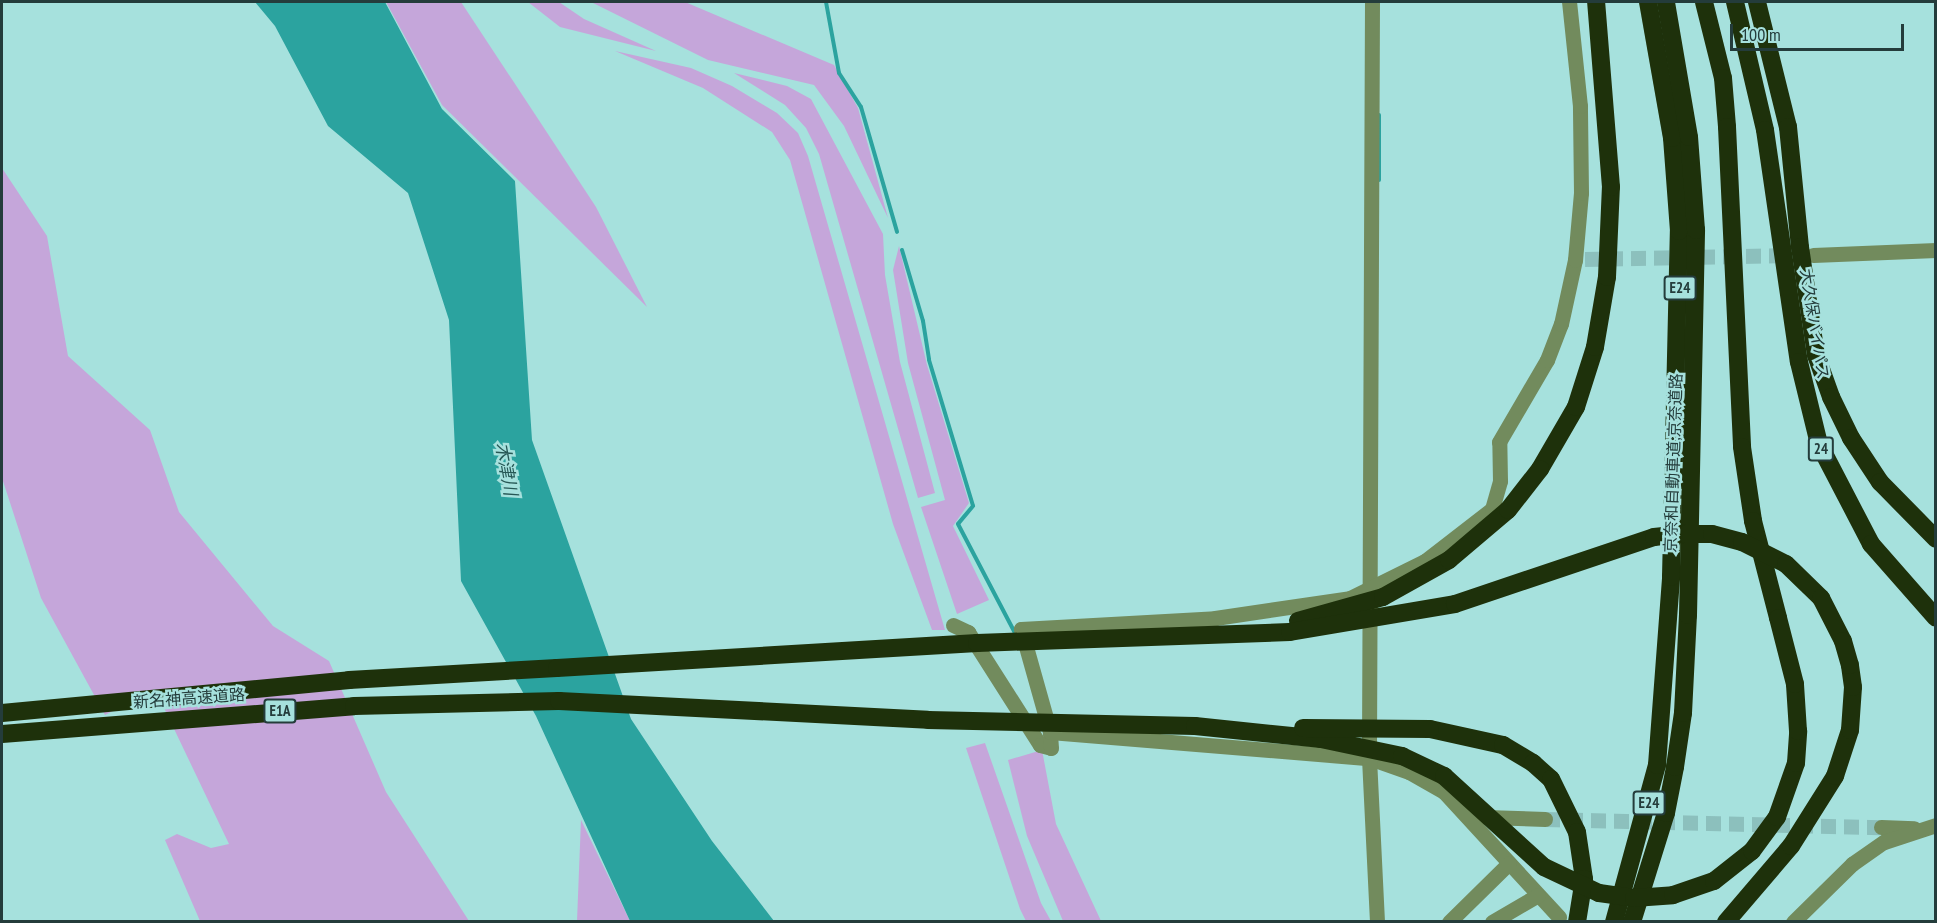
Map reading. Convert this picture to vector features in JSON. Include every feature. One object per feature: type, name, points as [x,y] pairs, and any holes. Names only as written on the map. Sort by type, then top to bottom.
[{"type":"highway","points":[[1054,643],[1263,627],[1340,611],[1383,597],[1449,560],[1508,510],[1540,469],[1576,407],[1595,347],[1607,277],[1611,187],[1596,2]]},
{"type":"highway","name":"京奈和自動車道;京奈道路","points":[[1632,921],[1666,813],[1685,681],[1681,577],[1679,231],[1672,138],[1648,2]]},
{"type":"highway","name":"京奈和自動車道;京奈道路","points":[[1614,921],[1648,809],[1681,577],[1695,219],[1683,93],[1666,2]]},
{"type":"highway","points":[[1195,726],[1321,740],[1402,756],[1444,776],[1519,846],[1572,883],[1599,893],[1634,898],[1673,895],[1699,888],[1734,867],[1765,835],[1786,795],[1796,763],[1798,731],[1795,684],[1753,521],[1742,447],[1726,107],[1716,43],[1704,2]]},
{"type":"highway","name":"大久保バイパス","points":[[1735,2],[1765,130],[1799,362],[1819,444],[1871,544],[1935,618]]},
{"type":"highway","name":"大久保バイパス","points":[[1757,2],[1788,127],[1806,251],[1816,355],[1831,397],[1880,482],[1935,539]]},
{"type":"highway","points":[[1054,643],[1239,637],[1386,618],[1455,604],[1654,537],[1712,534],[1742,542],[1786,564],[1821,598],[1840,633],[1850,665],[1853,687],[1850,730],[1835,776],[1791,846],[1726,921]]},
{"type":"highway","name":"新名神高速道路","points":[[2,713],[349,680],[977,643],[1054,643]]},
{"type":"highway","name":"新名神高速道路","points":[[2,734],[343,707],[560,701],[928,720],[1195,726]]},
{"type":"highway","points":[[1195,726],[1430,729],[1503,745],[1533,763],[1551,779],[1577,831],[1584,879],[1568,919]]},
{"type":"street","points":[[1372,2],[1369,758],[1377,921]]},
{"type":"street","points":[[953,626],[968,632],[1040,745],[1051,748],[1050,732],[1021,628],[1135,625],[1269,612],[1350,598],[1425,561],[1492,509],[1500,481],[1499,442],[1547,360],[1561,324],[1580,260],[1580,106],[1569,2]]},
{"type":"street","points":[[1806,251],[1872,245],[1881,251],[1935,250]]},
{"type":"street","points":[[1050,732],[1369,758],[1409,772],[1444,792],[1538,895],[1568,919]]},
{"type":"street","points":[[1467,817],[1545,819]]},
{"type":"street","points":[[1881,827],[1930,827]]},
{"type":"street","points":[[1793,921],[1852,864],[1884,842],[1930,827]]},
{"type":"street","points":[[1449,921],[1509,863]]},
{"type":"street","points":[[1492,921],[1538,895]]},
{"type":"shaded area","points":[[386,2],[461,2],[596,207],[647,307],[442,105]]},
{"type":"shaded area","points":[[528,2],[559,2],[584,19],[656,51],[560,27]]},
{"type":"shaded area","points":[[591,2],[685,2],[834,65],[858,108],[888,218],[844,126],[814,85],[708,60]]},
{"type":"shaded area","points":[[615,51],[691,68],[732,86],[777,113],[798,133],[808,156],[945,630],[932,630],[893,524],[790,160],[772,132],[703,88]]},
{"type":"shaded area","points":[[734,73],[787,86],[811,99],[883,234],[885,275],[900,362],[935,493],[918,498],[819,154],[806,128],[785,105]]},
{"type":"shaded area","points":[[2,168],[47,236],[68,356],[150,430],[179,512],[273,626],[329,661],[386,792],[469,921],[200,921],[165,840],[177,834],[211,848],[229,844],[155,689],[105,715],[41,598],[2,478]]},
{"type":"shaded area","points":[[899,246],[927,365],[969,503],[953,526],[989,600],[957,614],[921,507],[945,500],[908,363],[893,270]]},
{"type":"shaded area","points":[[985,743],[1041,903],[1051,921],[1026,921],[1020,909],[966,748]]},
{"type":"shaded area","points":[[1042,750],[1056,824],[1101,921],[1063,921],[1027,836],[1008,760]]},
{"type":"shaded area","points":[[581,820],[630,921],[577,921]]},
{"type":"water","name":"木津川","points":[[255,2],[385,2],[442,109],[515,181],[532,440],[631,719],[712,841],[774,921],[630,921],[536,716],[461,581],[449,320],[408,193],[328,126],[275,26]]},
{"type":"waterway","points":[[826,2],[839,73],[861,107],[897,232]]},
{"type":"waterway","points":[[1379,115],[1379,180]]},
{"type":"waterway","points":[[902,250],[923,321],[929,360],[973,506],[958,524],[1015,633]]},
{"type":"tunnel","points":[[1585,259],[1795,255]]},
{"type":"tunnel","points":[[1545,819],[1881,827]]}]
